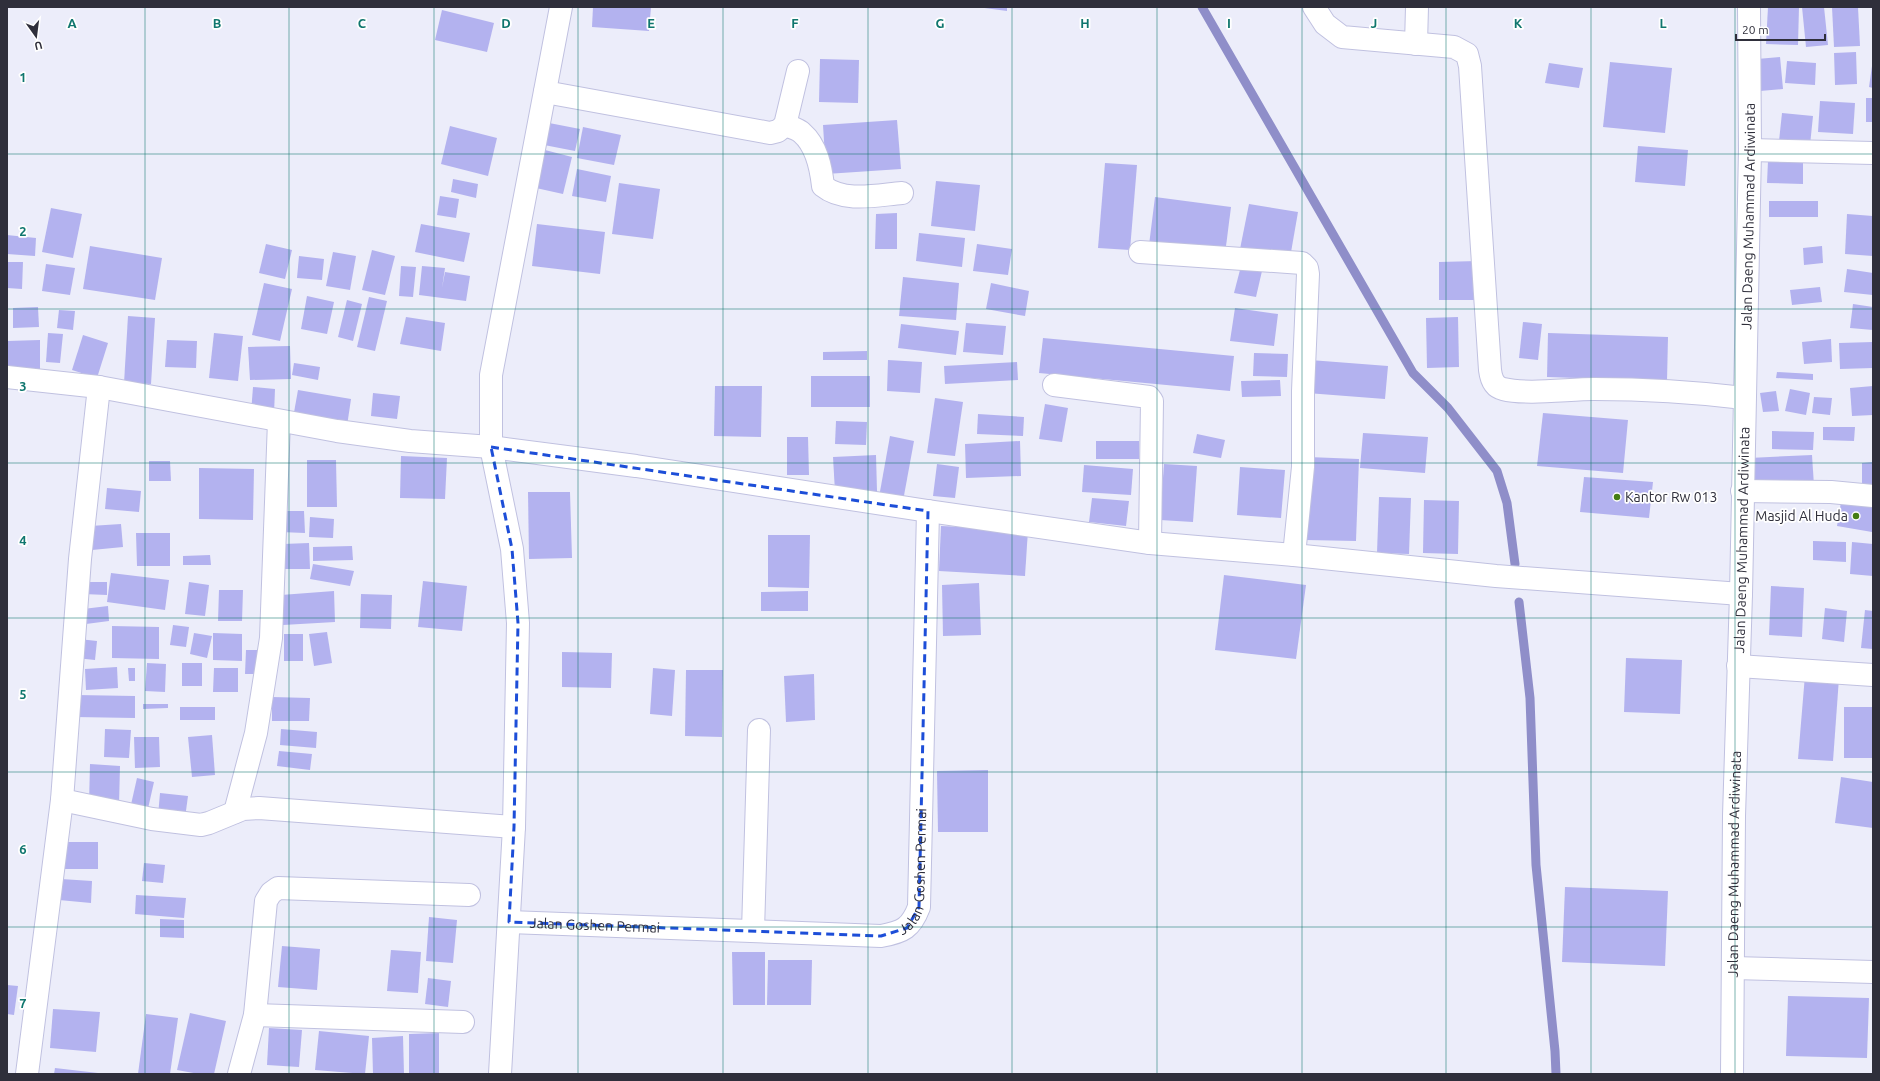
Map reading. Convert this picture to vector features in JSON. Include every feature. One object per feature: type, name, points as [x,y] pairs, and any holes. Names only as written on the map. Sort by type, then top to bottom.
[{"type":"street","points":[[500,1074],[514,827],[518,622],[512,549],[491,447],[491,374],[561,7]]},
{"type":"street","points":[[1314,7],[1325,24],[1342,37],[1454,47],[1461,49],[1467,54],[1470,66],[1492,380],[1501,389],[1519,392],[1565,389],[1638,389],[1744,398]]},
{"type":"street","points":[[1416,44],[1417,7]]},
{"type":"street","name":"Jalan Daeng Muhammad Ardiwinata","points":[[1732,1074],[1734,808],[1741,594],[1750,150],[1749,7]]},
{"type":"street","points":[[545,92],[770,133],[778,131],[785,125],[798,71]]},
{"type":"street","points":[[785,125],[802,132],[814,150],[821,171],[823,186],[832,193],[854,197],[902,193]]},
{"type":"street","points":[[1750,150],[1873,154]]},
{"type":"street","points":[[1140,252],[1302,263],[1307,268],[1303,391],[1303,466],[1294,555]]},
{"type":"street","points":[[7,377],[99,387],[279,421],[410,441],[491,447],[636,466],[928,511],[1150,542],[1496,576],[1741,594]]},
{"type":"street","points":[[1054,385],[1149,397],[1152,401],[1150,542]]},
{"type":"street","points":[[27,1074],[62,800],[80,559],[99,387]]},
{"type":"street","points":[[235,812],[256,733],[271,638],[279,421]]},
{"type":"street","points":[[1742,491],[1831,492],[1873,496]]},
{"type":"street","name":"Jalan Goshen Permai","points":[[509,922],[881,936],[895,934],[907,928],[915,918],[919,907],[928,511]]},
{"type":"street","points":[[1738,666],[1873,675]]},
{"type":"street","points":[[753,931],[759,730]]},
{"type":"street","points":[[62,800],[152,819],[201,825],[235,812],[259,808],[514,827]]},
{"type":"street","points":[[240,1074],[254,1014],[266,901],[278,888],[469,895]]},
{"type":"street","points":[[1733,968],[1873,972]]},
{"type":"street","points":[[254,1014],[463,1022]]},
{"type":"highlighted area","points":[[491,447],[928,511],[919,907],[907,928],[881,936],[509,922],[514,827],[518,623],[512,549]]},
{"type":"building","points":[[593,7],[651,7],[649,31],[592,27]]},
{"type":"building","points":[[977,7],[1007,7],[1007,11]]},
{"type":"building","points":[[1768,7],[1799,7],[1798,45],[1766,44]]},
{"type":"building","points":[[1802,7],[1824,7],[1828,45],[1806,47]]},
{"type":"building","points":[[1832,7],[1858,7],[1860,46],[1834,47]]},
{"type":"building","points":[[442,10],[494,23],[487,52],[435,40]]},
{"type":"building","points":[[1856,52],[1857,84],[1835,85],[1834,53]]},
{"type":"building","points":[[1780,57],[1783,89],[1760,91],[1757,59]]},
{"type":"building","points":[[820,59],[859,60],[858,103],[819,102]]},
{"type":"building","points":[[1787,61],[1816,63],[1815,85],[1785,83]]},
{"type":"building","points":[[1610,62],[1672,68],[1665,133],[1603,127]]},
{"type":"building","points":[[1549,63],[1583,68],[1579,88],[1545,83]]},
{"type":"building","points":[[1872,66],[1873,67],[1873,88],[1869,87]]},
{"type":"building","points":[[1866,98],[1873,98],[1873,122],[1866,122]]},
{"type":"building","points":[[1820,101],[1855,103],[1853,134],[1818,132]]},
{"type":"building","points":[[1782,113],[1813,116],[1810,145],[1779,141]]},
{"type":"building","points":[[897,120],[901,169],[826,174],[823,125]]},
{"type":"building","points":[[544,122],[580,129],[575,151],[539,144]]},
{"type":"building","points":[[450,126],[497,138],[488,176],[441,164]]},
{"type":"building","points":[[583,127],[621,135],[614,165],[577,158]]},
{"type":"building","points":[[1638,146],[1688,150],[1685,186],[1635,182]]},
{"type":"building","points":[[545,150],[572,157],[563,194],[536,188]]},
{"type":"building","points":[[1768,161],[1803,162],[1803,184],[1767,183]]},
{"type":"building","points":[[1105,163],[1137,165],[1130,250],[1098,248]]},
{"type":"building","points":[[577,169],[611,176],[606,202],[572,196]]},
{"type":"building","points":[[453,179],[478,184],[476,198],[451,192]]},
{"type":"building","points":[[936,181],[980,185],[975,231],[931,226]]},
{"type":"building","points":[[619,183],[660,189],[653,239],[612,234]]},
{"type":"building","points":[[440,196],[459,199],[456,218],[437,215]]},
{"type":"building","points":[[1155,197],[1231,207],[1225,254],[1149,245]]},
{"type":"building","points":[[1769,201],[1818,201],[1818,217],[1769,217]]},
{"type":"building","points":[[1249,204],[1298,212],[1290,258],[1240,249]]},
{"type":"building","points":[[51,208],[82,214],[73,258],[42,252]]},
{"type":"building","points":[[897,213],[897,249],[875,249],[876,214]]},
{"type":"building","points":[[1847,214],[1873,216],[1873,256],[1845,254]]},
{"type":"building","points":[[421,224],[470,233],[464,262],[415,252]]},
{"type":"building","points":[[537,224],[605,232],[600,274],[532,266]]},
{"type":"building","points":[[919,233],[965,238],[962,267],[916,261]]},
{"type":"building","points":[[7,235],[36,238],[35,256],[7,254]]},
{"type":"building","points":[[266,244],[292,250],[285,279],[259,273]]},
{"type":"building","points":[[977,244],[1012,249],[1008,275],[973,271]]},
{"type":"building","points":[[90,246],[162,258],[155,300],[83,289]]},
{"type":"building","points":[[1822,246],[1823,263],[1804,265],[1803,248]]},
{"type":"building","points":[[372,250],[395,256],[385,295],[362,290]]},
{"type":"building","points":[[333,252],[356,256],[350,290],[326,286]]},
{"type":"building","points":[[299,256],[324,259],[322,280],[297,278]]},
{"type":"building","points":[[1478,261],[1478,300],[1439,300],[1439,262]]},
{"type":"building","points":[[7,262],[23,262],[22,289],[7,288]]},
{"type":"building","points":[[46,264],[75,268],[70,295],[42,291]]},
{"type":"building","points":[[401,266],[416,267],[413,297],[399,296]]},
{"type":"building","points":[[422,266],[445,268],[442,288],[445,272],[470,276],[466,301],[419,295]]},
{"type":"building","points":[[1241,266],[1262,271],[1256,297],[1234,293]]},
{"type":"building","points":[[1847,269],[1873,273],[1873,295],[1844,292]]},
{"type":"building","points":[[903,277],[959,283],[956,320],[899,316]]},
{"type":"building","points":[[264,283],[292,289],[280,341],[252,335]]},
{"type":"building","points":[[991,283],[1029,291],[1025,316],[986,309]]},
{"type":"building","points":[[1820,287],[1822,302],[1792,305],[1790,290]]},
{"type":"building","points":[[307,296],[334,302],[327,334],[301,329]]},
{"type":"building","points":[[369,297],[387,301],[375,351],[357,347]]},
{"type":"building","points":[[347,300],[362,304],[353,341],[338,337]]},
{"type":"building","points":[[1853,304],[1873,307],[1873,330],[1850,328]]},
{"type":"building","points":[[38,307],[39,327],[13,328],[13,308]]},
{"type":"building","points":[[1235,308],[1278,314],[1274,346],[1230,341]]},
{"type":"building","points":[[59,310],[75,311],[73,330],[57,328]]},
{"type":"building","points":[[128,316],[155,318],[151,384],[124,383]]},
{"type":"building","points":[[406,317],[445,323],[441,351],[400,344]]},
{"type":"building","points":[[1458,317],[1459,367],[1427,368],[1426,318]]},
{"type":"building","points":[[1523,322],[1542,324],[1538,360],[1519,358]]},
{"type":"building","points":[[966,323],[1006,326],[1003,355],[963,352]]},
{"type":"building","points":[[901,324],[959,331],[956,355],[898,348]]},
{"type":"building","points":[[48,333],[63,334],[60,363],[46,362]]},
{"type":"building","points":[[214,333],[243,336],[238,381],[209,378]]},
{"type":"building","points":[[1548,333],[1668,337],[1667,381],[1547,377]]},
{"type":"building","points":[[83,335],[108,343],[97,378],[72,370]]},
{"type":"building","points":[[1043,338],[1234,356],[1230,391],[1039,373]]},
{"type":"building","points":[[1831,339],[1832,362],[1804,364],[1802,342]]},
{"type":"building","points":[[40,340],[40,370],[7,371],[7,341]]},
{"type":"building","points":[[167,340],[197,341],[196,368],[165,367]]},
{"type":"building","points":[[1873,342],[1873,368],[1840,369],[1839,343]]},
{"type":"building","points":[[290,346],[291,379],[250,380],[248,347]]},
{"type":"building","points":[[867,351],[867,360],[823,360],[823,352]]},
{"type":"building","points":[[1254,353],[1288,354],[1287,377],[1253,376]]},
{"type":"building","points":[[888,360],[922,362],[920,393],[887,391]]},
{"type":"building","points":[[1310,360],[1388,366],[1385,399],[1307,393]]},
{"type":"building","points":[[1017,362],[1018,380],[945,384],[944,366]]},
{"type":"building","points":[[294,363],[320,367],[318,380],[292,375]]},
{"type":"building","points":[[1777,372],[1813,374],[1813,380],[1776,378]]},
{"type":"building","points":[[811,376],[870,376],[870,407],[811,407]]},
{"type":"building","points":[[1280,380],[1281,396],[1242,397],[1241,381]]},
{"type":"building","points":[[715,386],[762,386],[761,437],[714,436]]},
{"type":"building","points":[[1873,386],[1873,415],[1852,416],[1850,388]]},
{"type":"building","points":[[253,387],[275,389],[274,414],[251,413]]},
{"type":"building","points":[[1790,389],[1810,393],[1806,415],[1785,411]]},
{"type":"building","points":[[298,390],[351,399],[347,426],[293,418]]},
{"type":"building","points":[[1776,391],[1779,411],[1763,412],[1760,393]]},
{"type":"building","points":[[373,393],[400,396],[397,419],[371,416]]},
{"type":"building","points":[[1814,397],[1832,398],[1830,415],[1812,413]]},
{"type":"building","points":[[935,398],[963,402],[955,456],[927,453]]},
{"type":"building","points":[[1045,404],[1068,408],[1062,442],[1039,439]]},
{"type":"building","points":[[1543,413],[1628,420],[1623,473],[1537,466]]},
{"type":"building","points":[[978,414],[1024,417],[1023,436],[977,434]]},
{"type":"building","points":[[836,421],[867,422],[866,445],[835,444]]},
{"type":"building","points":[[1823,427],[1855,427],[1854,441],[1823,440]]},
{"type":"building","points":[[1772,431],[1814,432],[1813,450],[1772,449]]},
{"type":"building","points":[[1363,433],[1428,437],[1425,473],[1360,468]]},
{"type":"building","points":[[1197,434],[1225,440],[1221,458],[1193,453]]},
{"type":"building","points":[[890,436],[914,441],[903,501],[879,497]]},
{"type":"building","points":[[787,437],[808,437],[809,475],[787,475]]},
{"type":"building","points":[[1020,441],[1021,476],[966,478],[965,444]]},
{"type":"building","points":[[1096,441],[1139,441],[1139,459],[1096,459]]},
{"type":"building","points":[[876,455],[877,491],[835,492],[833,457]]},
{"type":"building","points":[[1812,455],[1814,486],[1751,489],[1749,458]]},
{"type":"building","points":[[401,456],[447,458],[445,499],[400,498]]},
{"type":"building","points":[[1308,457],[1359,459],[1356,541],[1306,540]]},
{"type":"building","points":[[307,460],[336,460],[337,507],[307,507]]},
{"type":"building","points":[[149,461],[170,461],[171,481],[149,481]]},
{"type":"building","points":[[1873,462],[1873,486],[1862,487],[1862,463]]},
{"type":"building","points":[[937,464],[959,467],[955,498],[933,496]]},
{"type":"building","points":[[1164,464],[1197,466],[1193,522],[1160,520]]},
{"type":"building","points":[[1084,465],[1133,469],[1131,495],[1082,492]]},
{"type":"building","points":[[1240,467],[1285,470],[1281,518],[1237,515]]},
{"type":"building","points":[[199,468],[254,469],[253,520],[199,519]]},
{"type":"building","name":"Kantor Rw 013","points":[[1584,477],[1653,482],[1649,518],[1580,512]]},
{"type":"building","points":[[107,488],[141,491],[139,512],[105,509]]},
{"type":"building","points":[[528,492],[570,492],[572,558],[529,559]]},
{"type":"building","points":[[1379,497],[1411,498],[1409,554],[1377,553]]},
{"type":"building","points":[[1092,498],[1129,501],[1126,526],[1089,522]]},
{"type":"building","points":[[1424,500],[1459,501],[1458,554],[1423,553]]},
{"type":"building","name":"Masjid Al Huda","points":[[1841,502],[1873,507],[1872,532],[1837,526]]},
{"type":"building","points":[[280,511],[304,511],[305,533],[280,532]]},
{"type":"building","points":[[310,517],[334,519],[333,538],[309,537]]},
{"type":"building","points":[[121,524],[123,547],[92,550],[90,526]]},
{"type":"building","points":[[941,526],[1028,530],[1025,576],[939,571]]},
{"type":"building","points":[[136,533],[170,533],[170,566],[137,566]]},
{"type":"building","points":[[768,535],[810,535],[809,588],[768,587]]},
{"type":"building","points":[[1813,541],[1846,542],[1846,562],[1813,560]]},
{"type":"building","points":[[1852,542],[1873,544],[1873,576],[1850,574]]},
{"type":"building","points":[[309,543],[310,569],[284,569],[283,544]]},
{"type":"building","points":[[352,546],[353,560],[313,561],[313,547]]},
{"type":"building","points":[[210,555],[211,565],[183,565],[183,556]]},
{"type":"building","points":[[313,564],[354,571],[350,586],[310,579]]},
{"type":"building","points":[[111,573],[169,580],[165,610],[107,602]]},
{"type":"building","points":[[1224,575],[1306,585],[1296,659],[1215,650]]},
{"type":"building","points":[[423,581],[467,586],[462,631],[418,627]]},
{"type":"building","points":[[84,582],[107,582],[107,595],[83,594]]},
{"type":"building","points":[[189,582],[209,585],[205,616],[185,614]]},
{"type":"building","points":[[979,583],[981,635],[943,636],[942,585]]},
{"type":"building","points":[[1771,586],[1804,588],[1802,637],[1769,635]]},
{"type":"building","points":[[219,590],[243,590],[242,621],[218,621]]},
{"type":"building","points":[[334,591],[335,622],[283,625],[281,595]]},
{"type":"building","points":[[808,591],[808,611],[761,611],[761,592]]},
{"type":"building","points":[[361,594],[392,595],[391,629],[360,628]]},
{"type":"building","points":[[108,606],[109,621],[86,624],[83,609]]},
{"type":"building","points":[[1825,608],[1847,611],[1844,642],[1822,639]]},
{"type":"building","points":[[1865,610],[1873,611],[1873,649],[1861,648]]},
{"type":"building","points":[[173,625],[189,627],[186,647],[170,645]]},
{"type":"building","points":[[112,626],[159,627],[159,659],[112,658]]},
{"type":"building","points":[[327,632],[332,663],[314,666],[309,634]]},
{"type":"building","points":[[194,633],[212,636],[207,658],[190,654]]},
{"type":"building","points":[[213,633],[242,634],[242,661],[213,660]]},
{"type":"building","points":[[284,634],[303,634],[303,661],[284,661]]},
{"type":"building","points":[[79,639],[97,641],[95,660],[76,658]]},
{"type":"building","points":[[246,650],[266,650],[264,674],[245,674]]},
{"type":"building","points":[[562,652],[612,653],[611,688],[562,687]]},
{"type":"building","points":[[1626,658],[1682,660],[1680,714],[1624,712]]},
{"type":"building","points":[[147,663],[166,664],[165,692],[145,691]]},
{"type":"building","points":[[182,663],[202,663],[202,686],[182,686]]},
{"type":"building","points":[[117,667],[118,688],[86,690],[85,669]]},
{"type":"building","points":[[128,668],[135,668],[135,681],[129,681]]},
{"type":"building","points":[[214,668],[238,668],[238,692],[213,692]]},
{"type":"building","points":[[653,668],[675,670],[672,716],[650,714]]},
{"type":"building","points":[[686,670],[723,670],[722,737],[685,736]]},
{"type":"building","points":[[814,674],[815,720],[786,722],[784,676]]},
{"type":"building","points":[[1805,675],[1839,678],[1833,761],[1798,759]]},
{"type":"building","points":[[76,695],[135,696],[135,718],[75,717]]},
{"type":"building","points":[[272,697],[310,698],[309,721],[272,721]]},
{"type":"building","points":[[143,704],[168,704],[168,708],[143,709]]},
{"type":"building","points":[[180,707],[215,707],[215,720],[180,720]]},
{"type":"building","points":[[1844,707],[1873,707],[1873,758],[1844,758]]},
{"type":"building","points":[[105,729],[131,730],[129,758],[104,757]]},
{"type":"building","points":[[281,729],[317,732],[316,748],[280,745]]},
{"type":"building","points":[[212,735],[215,775],[192,777],[188,737]]},
{"type":"building","points":[[134,737],[159,737],[160,767],[135,768]]},
{"type":"building","points":[[279,751],[312,754],[310,770],[277,766]]},
{"type":"building","points":[[90,764],[120,766],[119,805],[89,804]]},
{"type":"building","points":[[988,770],[988,832],[938,832],[937,771]]},
{"type":"building","points":[[1841,777],[1873,782],[1873,828],[1835,823]]},
{"type":"building","points":[[137,778],[154,782],[147,813],[130,809]]},
{"type":"building","points":[[160,793],[188,796],[185,818],[158,816]]},
{"type":"building","points":[[64,842],[98,842],[98,869],[63,869]]},
{"type":"building","points":[[144,863],[165,865],[163,883],[142,881]]},
{"type":"building","points":[[61,879],[92,881],[91,903],[59,900]]},
{"type":"building","points":[[1565,887],[1668,891],[1665,966],[1562,962]]},
{"type":"building","points":[[136,895],[186,898],[184,918],[135,914]]},
{"type":"building","points":[[429,917],[457,920],[453,963],[426,961]]},
{"type":"building","points":[[160,919],[184,920],[184,938],[160,937]]},
{"type":"building","points":[[282,946],[320,949],[317,990],[278,987]]},
{"type":"building","points":[[391,950],[421,952],[418,993],[387,991]]},
{"type":"building","points":[[732,952],[765,952],[765,1005],[733,1005]]},
{"type":"building","points":[[768,960],[812,960],[811,1005],[767,1005]]},
{"type":"building","points":[[428,978],[451,981],[448,1007],[425,1004]]},
{"type":"building","points":[[7,985],[18,986],[14,1015],[7,1014]]},
{"type":"building","points":[[1788,996],[1869,998],[1867,1058],[1786,1056]]},
{"type":"building","points":[[53,1009],[100,1012],[96,1052],[50,1048]]},
{"type":"building","points":[[190,1013],[226,1021],[214,1074],[199,1074],[177,1070]]},
{"type":"building","points":[[146,1014],[178,1018],[170,1074],[138,1074]]},
{"type":"building","points":[[269,1028],[302,1030],[299,1067],[267,1065]]},
{"type":"building","points":[[319,1031],[369,1036],[365,1074],[315,1070]]},
{"type":"building","points":[[439,1033],[439,1074],[409,1074],[409,1034]]},
{"type":"building","points":[[403,1036],[404,1074],[373,1074],[372,1038]]},
{"type":"building","points":[[55,1068],[98,1073],[98,1074],[54,1074]]},
{"type":"waterway","points":[[1202,7],[1413,373],[1448,408],[1497,471],[1507,503],[1515,564]]},
{"type":"waterway","points":[[1519,602],[1530,698],[1536,865],[1556,1074]]},
{"type":"place","name":"Kantor Rw 013","points":[[1617,497]]},
{"type":"place","name":"Masjid Al Huda","points":[[1856,516]]}]
